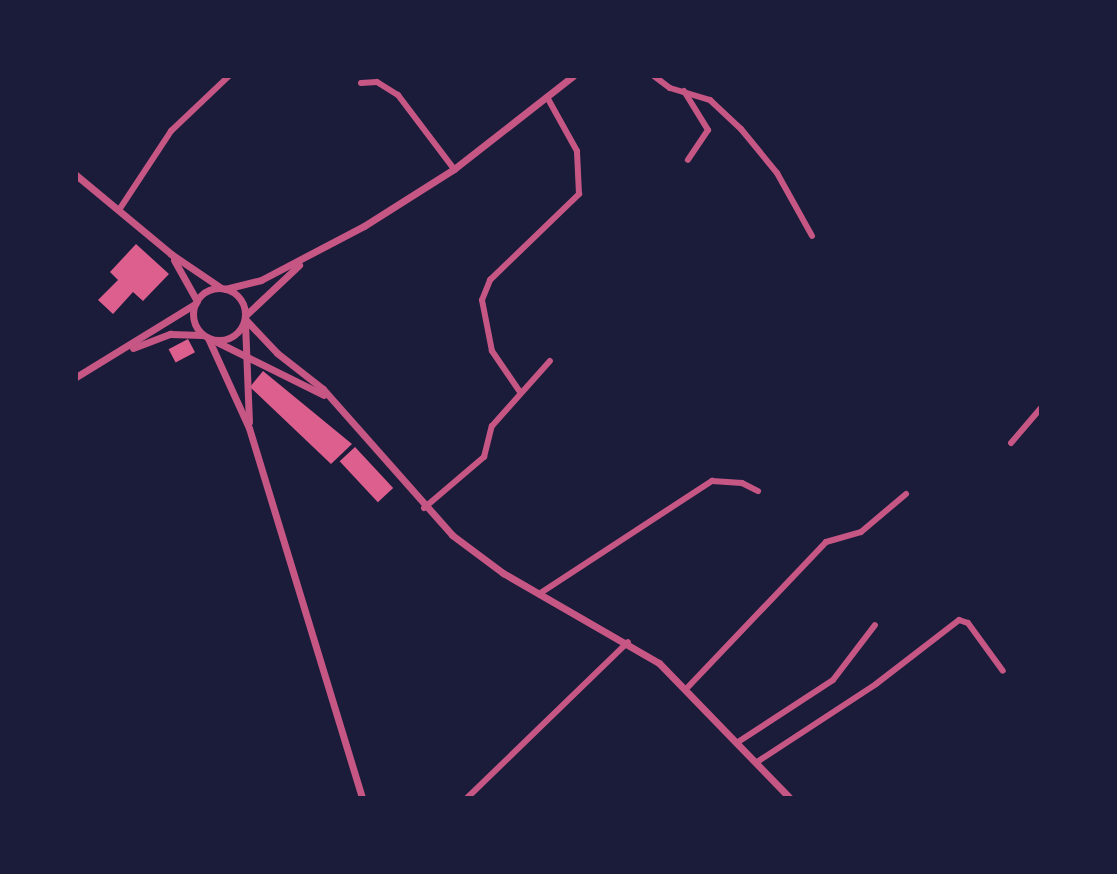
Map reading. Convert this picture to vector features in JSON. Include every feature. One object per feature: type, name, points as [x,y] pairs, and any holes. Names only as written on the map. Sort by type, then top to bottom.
[{"type":"street","points":[[119,210],[171,131],[229,76]]},
{"type":"street","points":[[76,377],[123,351],[196,302],[223,288],[251,284],[307,258],[454,169],[573,76]]},
{"type":"street","points":[[654,76],[710,100],[762,151],[812,236]]},
{"type":"street","points":[[361,83],[377,82],[398,95],[454,169]]},
{"type":"street","points":[[684,91],[708,130],[688,160]]},
{"type":"street","points":[[520,392],[492,351],[482,300],[485,286],[506,263],[579,194],[577,151],[547,97]]},
{"type":"street","points":[[76,175],[171,254],[240,298],[245,319],[249,428]]},
{"type":"street","points":[[171,254],[196,302],[194,321],[207,338],[249,428],[362,798]]},
{"type":"street","points":[[123,351],[170,334],[231,338],[245,319],[307,258]]},
{"type":"street","points":[[245,319],[333,400],[424,508],[473,553],[539,594],[628,642],[688,687],[790,798]]},
{"type":"street","points":[[207,338],[333,400]]},
{"type":"street","points":[[424,508],[484,457],[492,426],[550,361]]},
{"type":"street","points":[[1011,443],[1041,408]]},
{"type":"street","points":[[539,594],[712,481],[742,483],[758,491]]},
{"type":"street","points":[[688,687],[826,542],[861,532],[906,494]]},
{"type":"street","points":[[757,762],[876,684],[959,620],[968,623],[1003,671]]},
{"type":"street","points":[[738,742],[833,680],[875,625]]},
{"type":"street","points":[[467,798],[628,642]]},
{"type":"building","points":[[136,244],[169,274],[143,301],[133,292],[113,314],[98,300],[118,280],[110,272]]},
{"type":"building","points":[[188,339],[195,352],[176,363],[169,349]]},
{"type":"building","points":[[263,371],[352,444],[331,464],[250,387]]},
{"type":"building","points":[[355,447],[393,488],[378,502],[340,461]]}]
